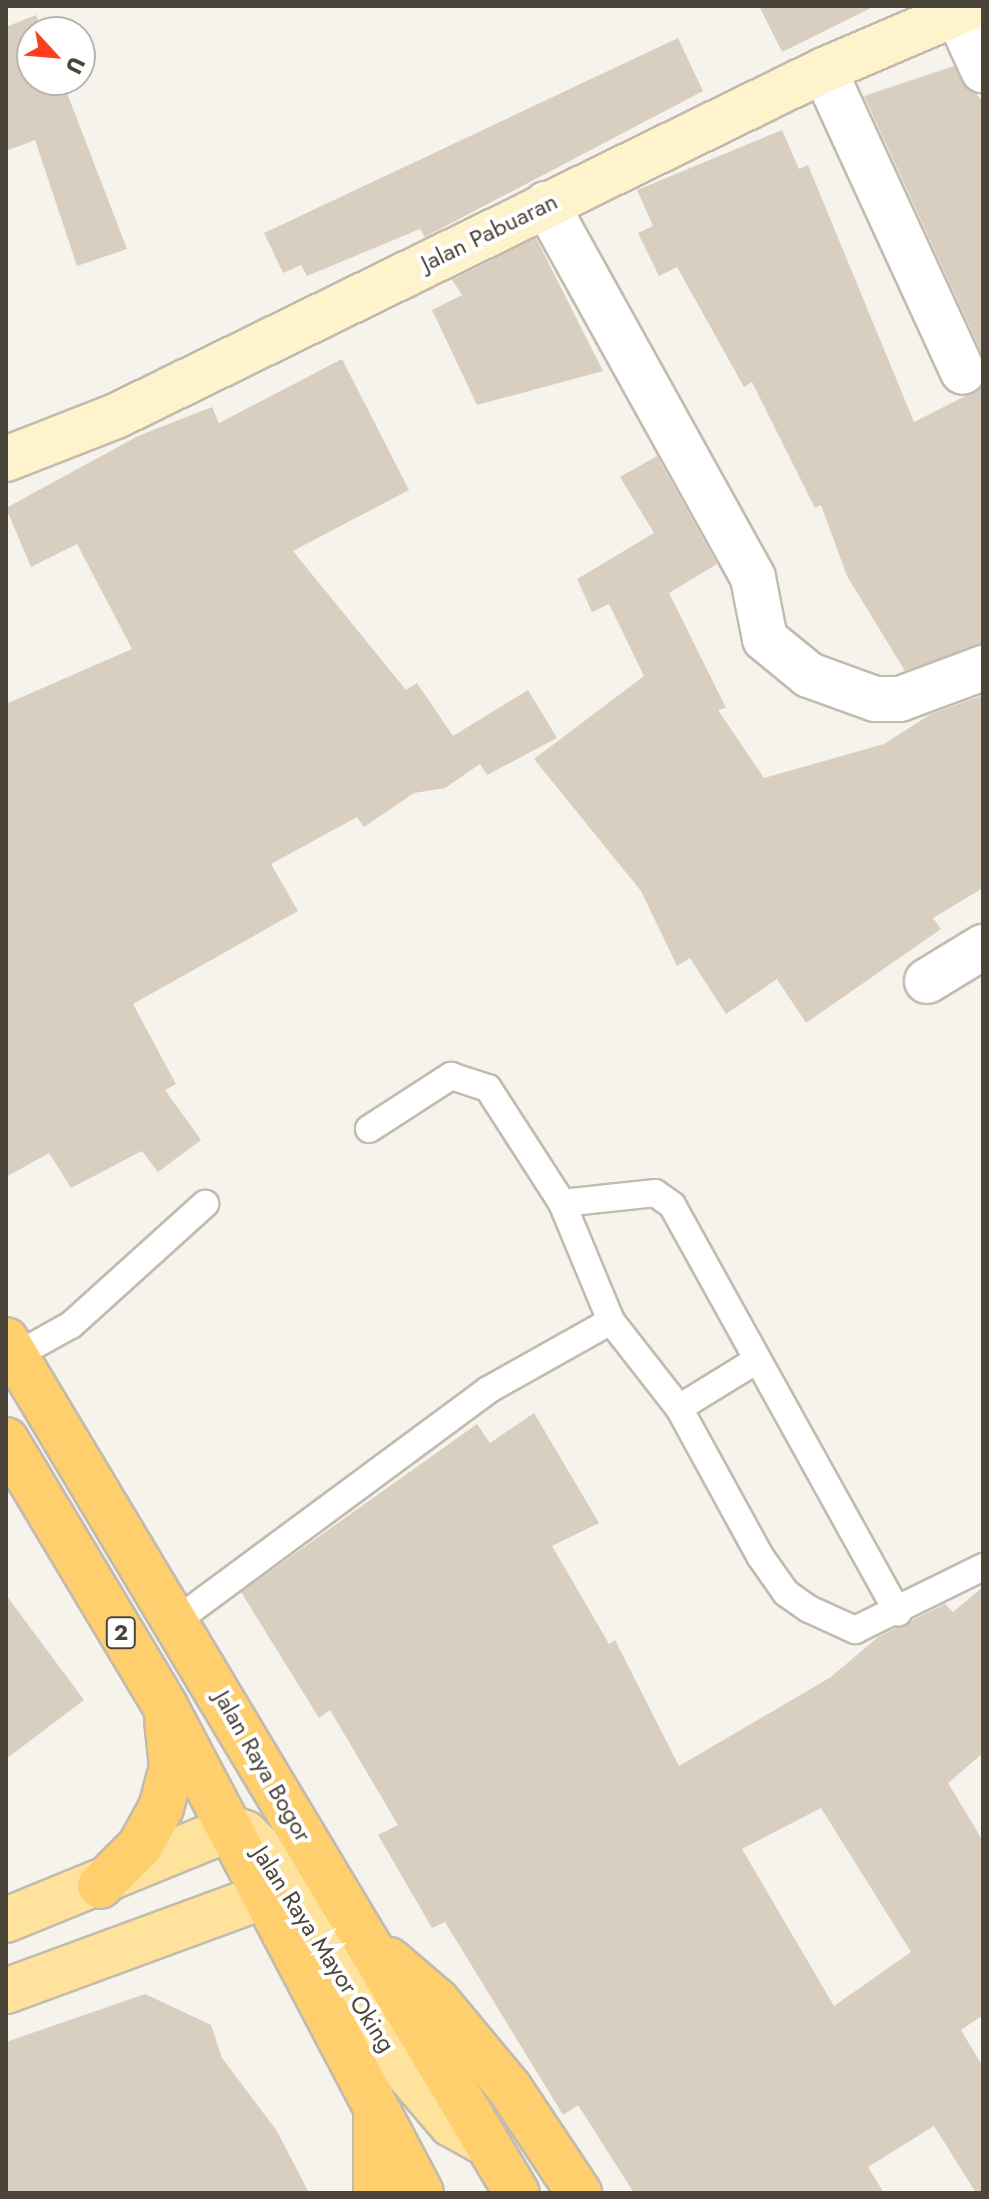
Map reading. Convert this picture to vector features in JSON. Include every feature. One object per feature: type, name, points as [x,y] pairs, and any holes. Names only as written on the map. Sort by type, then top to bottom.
[{"type":"highway","name":"Jalan Raya Bogor","points":[[11,1348],[176,1621],[357,1932],[517,2193]]},
{"type":"highway","name":"2","points":[[6,1440],[165,1706],[231,1828],[261,1897],[376,2119],[421,2193]]},
{"type":"highway","points":[[100,1886],[140,1846],[161,1808],[172,1767],[165,1706]]},
{"type":"highway","points":[[357,1932],[437,2001],[510,2089],[579,2193]]},
{"type":"highway","points":[[376,2119],[376,2193]]},
{"type":"main road","name":"Jalan Raya Mayor Oking","points":[[6,1920],[100,1886],[231,1828],[270,1857],[375,2035],[451,2124],[487,2148]]},
{"type":"main road","name":"Jalan Raya Mayor Oking","points":[[6,1991],[261,1897]]},
{"type":"street","name":"Jalan Pabuaran","points":[[6,459],[116,416],[546,204],[944,13]]},
{"type":"street","points":[[944,13],[983,70]]},
{"type":"street","points":[[824,70],[963,372]]},
{"type":"street","points":[[546,204],[753,578],[765,639],[809,675],[875,699],[900,699],[983,668]]},
{"type":"street","points":[[927,981],[983,947]]},
{"type":"lane","points":[[369,1129],[451,1076],[488,1088],[562,1203],[611,1321],[679,1408],[735,1518],[786,1593],[855,1630],[898,1613],[983,1567]]},
{"type":"lane","points":[[562,1203],[655,1193],[672,1205],[898,1613]]},
{"type":"lane","points":[[11,1348],[71,1325],[205,1204]]},
{"type":"lane","points":[[176,1621],[488,1390],[611,1321]]},
{"type":"lane","points":[[679,1408],[757,1360]]},
{"type":"building","points":[[759,6],[875,6],[782,52]]},
{"type":"building","points":[[16,23],[16,96],[68,96],[127,249],[77,266],[35,140],[6,151],[6,27]]},
{"type":"building","points":[[678,38],[703,91],[425,237],[420,229],[307,276],[301,265],[283,273],[264,233]]},
{"type":"building","points":[[954,66],[983,102],[983,356],[864,96]]},
{"type":"building","points":[[782,130],[799,169],[808,165],[914,422],[983,387],[983,644],[905,671],[847,576],[821,505],[815,508],[752,382],[744,387],[677,267],[659,276],[638,233],[653,226],[637,190]]},
{"type":"building","points":[[536,238],[603,371],[477,405],[432,310],[462,295],[452,280]]},
{"type":"building","points":[[342,359],[409,490],[293,551],[406,690],[417,683],[453,736],[528,690],[557,738],[487,775],[480,764],[445,788],[414,793],[364,827],[357,817],[271,864],[298,911],[133,1004],[176,1084],[165,1090],[201,1140],[158,1172],[142,1151],[71,1188],[49,1153],[6,1177],[6,704],[132,649],[77,544],[31,567],[6,508],[138,436],[212,407],[219,423]]},
{"type":"building","points":[[657,456],[717,564],[669,593],[726,708],[718,710],[764,778],[884,744],[931,714],[983,695],[983,888],[933,918],[941,929],[806,1023],[777,979],[726,1014],[690,958],[677,966],[641,891],[534,759],[644,676],[609,604],[592,612],[577,579],[654,533],[620,477]]},
{"type":"building","points":[[534,1413],[599,1523],[552,1546],[609,1644],[615,1640],[679,1766],[831,1677],[878,1637],[945,1604],[953,1612],[983,1587],[983,1753],[948,1783],[983,1841],[983,2015],[961,2030],[983,2067],[983,2193],[976,2193],[934,2126],[868,2167],[884,2193],[634,2193],[578,2105],[563,2115],[445,1922],[432,1928],[378,1835],[398,1825],[330,1710],[319,1718],[241,1592],[477,1424],[490,1443]],"holes":[[[821,1808],[911,1952],[834,2006],[742,1849]]]},
{"type":"building","points":[[6,1595],[84,1700],[6,1759]]},
{"type":"building","points":[[145,1994],[211,2025],[222,2058],[277,2131],[309,2193],[6,2193],[6,2042]]}]
